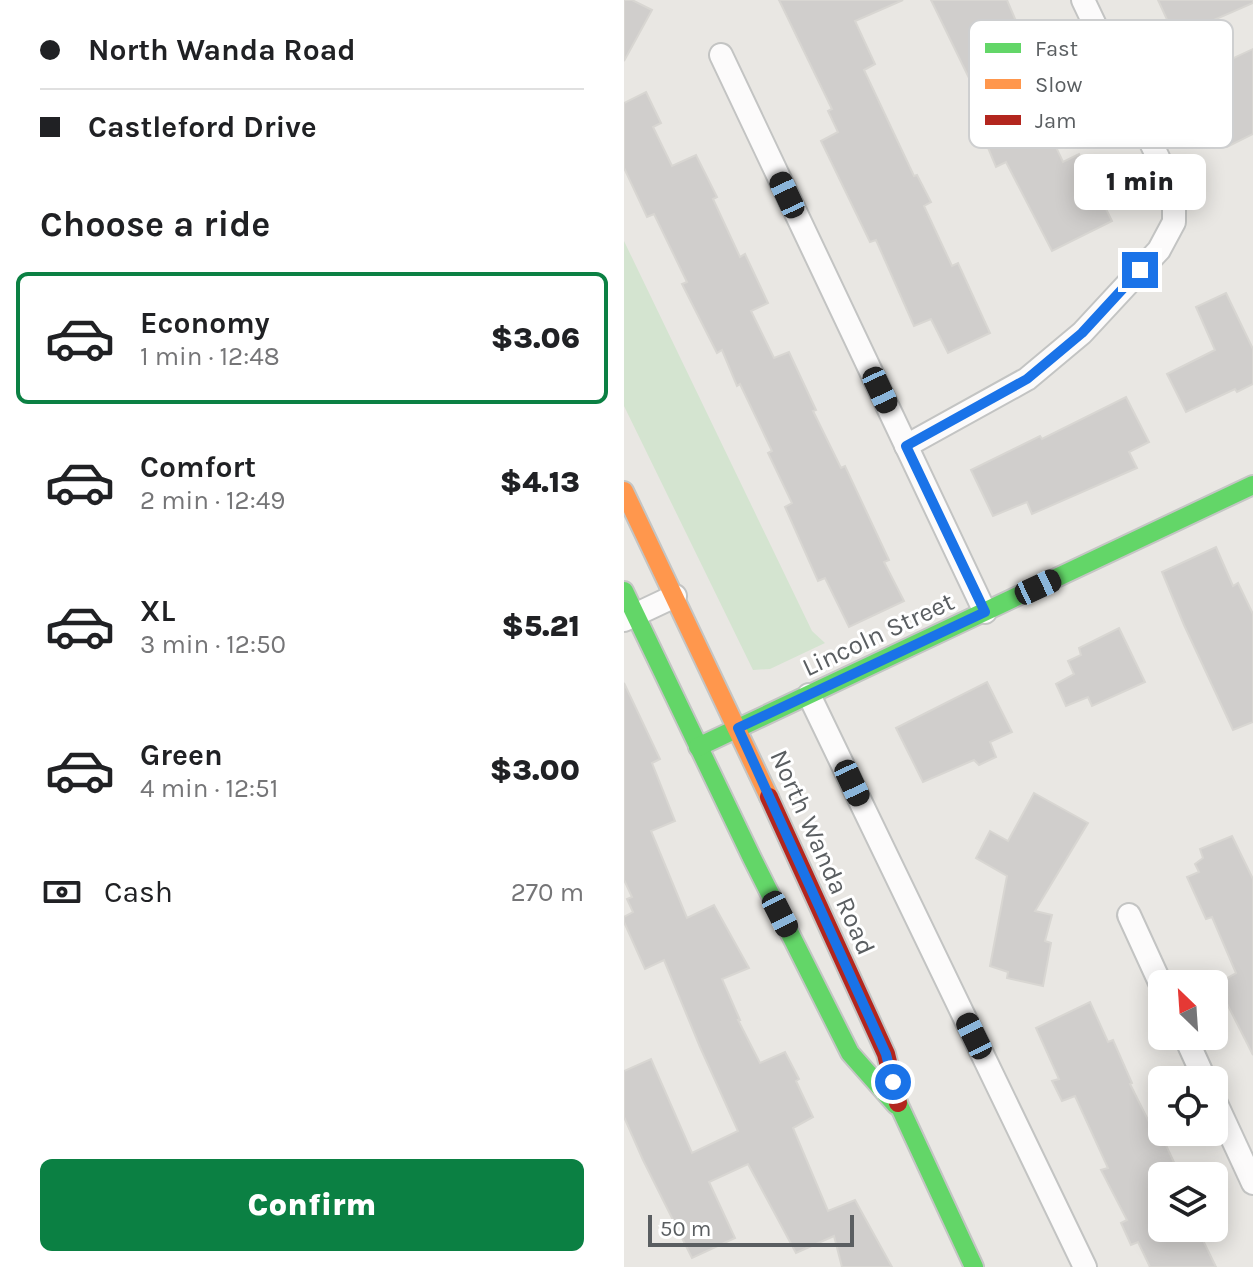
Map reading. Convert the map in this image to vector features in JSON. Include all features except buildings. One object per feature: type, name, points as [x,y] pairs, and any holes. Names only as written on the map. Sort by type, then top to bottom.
[{"type":"street","points":[[1083,0],[1093,20]]},
{"type":"street","points":[[721,55],[985,612]]},
{"type":"street","points":[[906,446],[1027,379],[1082,333],[1159,250],[1174,222],[1174,191],[1154,148]]},
{"type":"street","name":"Lincoln Street","points":[[698,747],[1253,485]]},
{"type":"street","name":"North Wanda Road","points":[[624,491],[738,728],[886,1054],[900,1110],[974,1267]]},
{"type":"street","name":"North Wanda Road","points":[[624,591],[630,618],[698,747],[850,1053],[900,1110]]},
{"type":"street","points":[[630,618],[675,596]]},
{"type":"street","points":[[809,695],[1085,1267]]},
{"type":"street","points":[[1129,915],[1154,970]]},
{"type":"street","points":[[1228,1129],[1253,1183]]},
{"type":"green space","points":[[624,241],[812,631],[825,643],[770,669],[753,670],[624,406]]},
{"type":"traffic: fast","points":[[698,747],[1253,485]]},
{"type":"traffic: fast","points":[[624,591],[850,1053],[896,1105]]},
{"type":"traffic: fast","points":[[898,1103],[974,1267]]},
{"type":"traffic: slow","points":[[624,491],[769,797]]},
{"type":"traffic: jam","points":[[769,797],[886,1054],[898,1103]]},
{"type":"route","points":[[893,1082],[886,1054],[738,728],[985,612],[906,446],[1027,379],[1082,333],[1140,270]]}]
